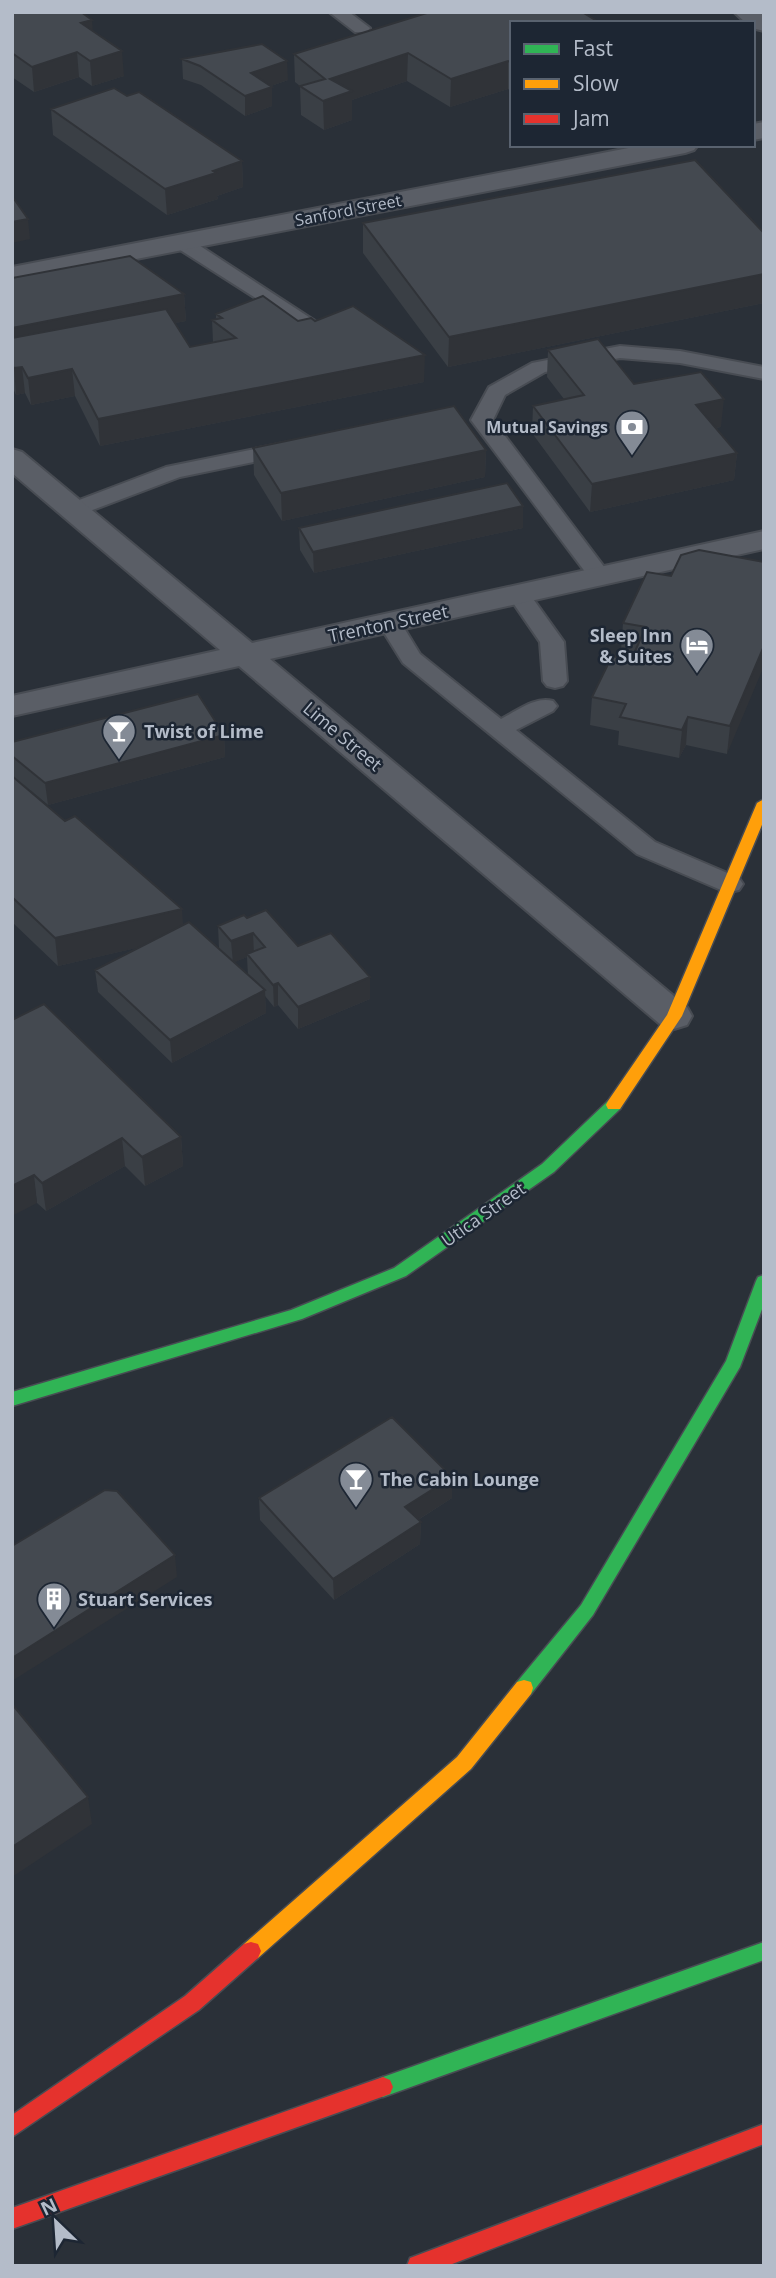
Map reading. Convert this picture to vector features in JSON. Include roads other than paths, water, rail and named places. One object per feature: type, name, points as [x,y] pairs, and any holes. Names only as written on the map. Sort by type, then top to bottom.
[{"type":"main road","name":"Utica Street","points":[[12,1399],[296,1315],[400,1272],[548,1168],[610,1111],[674,1016],[764,803]]},
{"type":"main road","points":[[12,2127],[192,2003],[464,1763],[587,1611],[734,1362],[764,1281]]},
{"type":"main road","points":[[12,2219],[764,1951]]},
{"type":"main road","points":[[418,2266],[764,2134]]},
{"type":"street","points":[[746,12],[764,24]]},
{"type":"street","name":"Sanford Street","points":[[12,275],[675,147]]},
{"type":"street","name":"Lime Street","points":[[12,458],[674,1016]]},
{"type":"street","name":"Trenton Street","points":[[12,706],[764,540]]},
{"type":"lane","points":[[337,12],[361,28]]},
{"type":"lane","points":[[181,242],[308,323]]},
{"type":"lane","points":[[600,576],[482,421],[496,391],[539,367],[620,352],[680,357],[764,373]]},
{"type":"lane","points":[[463,411],[489,406]]},
{"type":"lane","points":[[74,510],[174,472],[305,444]]},
{"type":"lane","points":[[518,594],[552,642],[555,681]]},
{"type":"lane","points":[[390,623],[411,658],[646,848],[730,884]]},
{"type":"lane","points":[[499,729],[545,706]]},
{"type":"place","name":"Mutual Savings","points":[[632,457]]},
{"type":"place","name":"Sleep Inn & Suites","points":[[697,675]]},
{"type":"place","name":"Twist of Lime","points":[[119,761]]},
{"type":"place","name":"The Cabin Lounge","points":[[356,1509]]},
{"type":"place","name":"Stuart Services","points":[[54,1629]]}]
